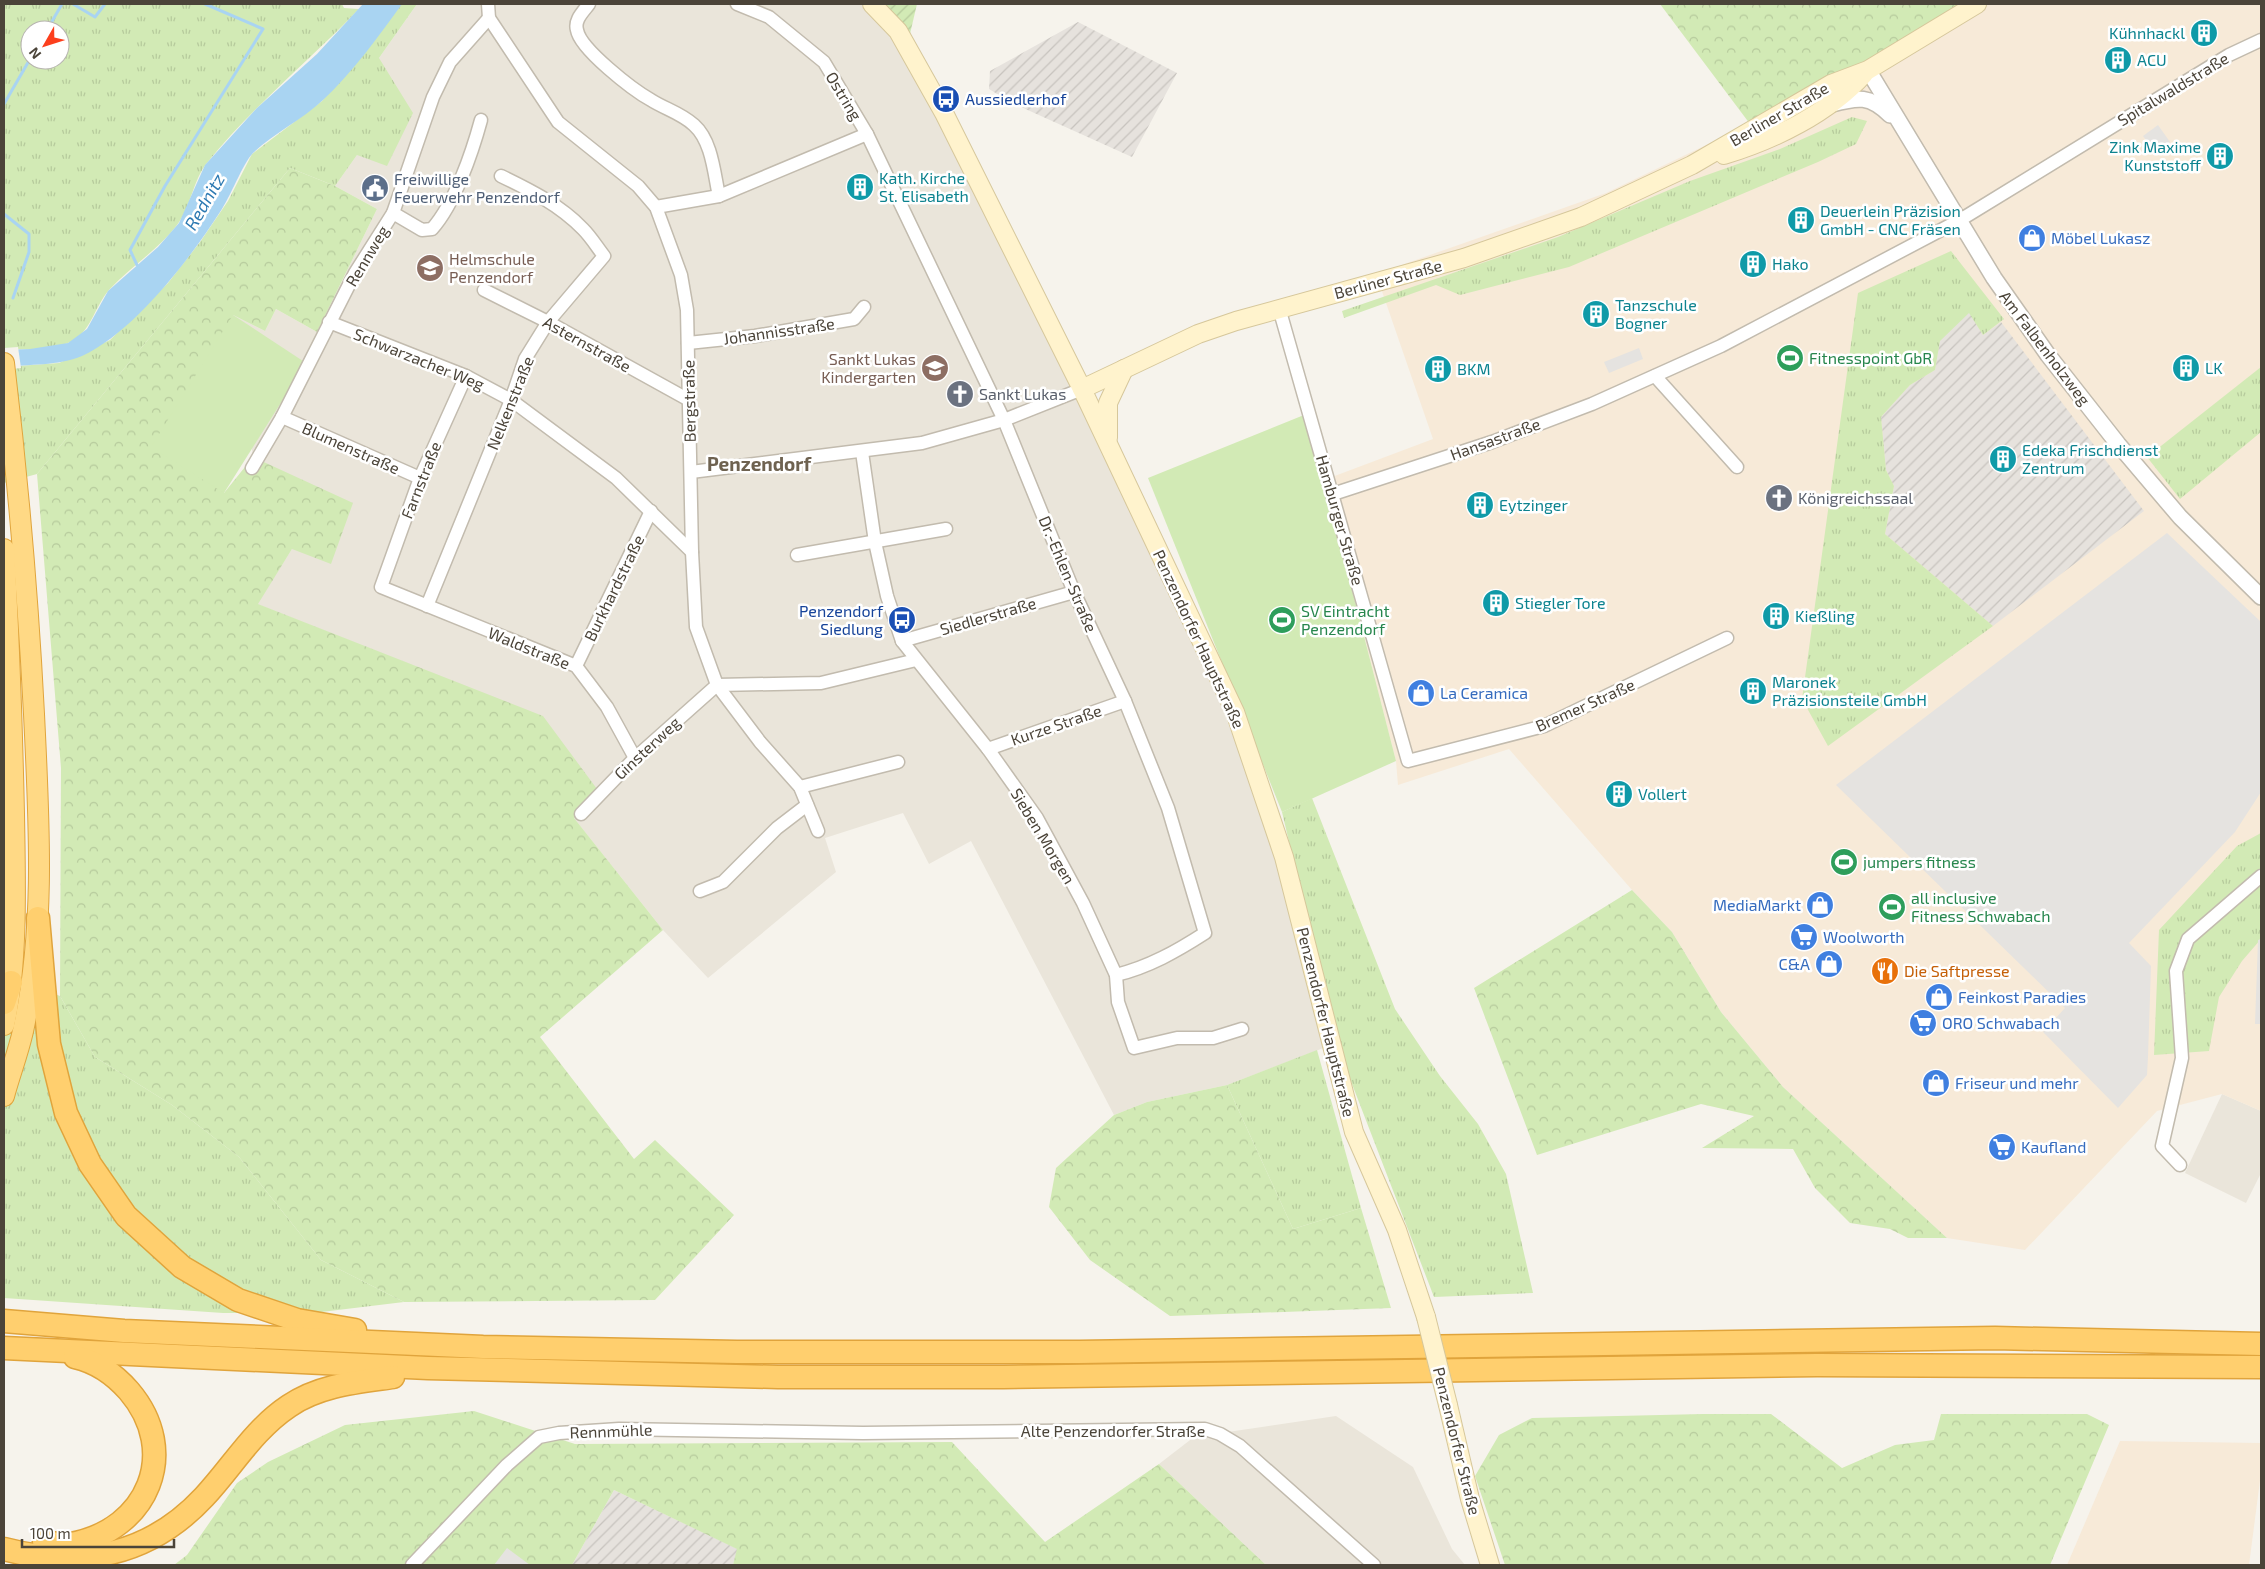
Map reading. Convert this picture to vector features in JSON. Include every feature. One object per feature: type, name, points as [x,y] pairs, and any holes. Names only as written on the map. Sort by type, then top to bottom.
[{"type":"highway","points":[[4,364],[19,487],[31,655],[38,798],[38,918],[49,1044],[66,1113],[90,1164],[126,1216],[182,1267],[238,1300],[297,1320],[347,1328],[404,1344]]},
{"type":"highway","points":[[4,549],[10,659],[15,872],[11,982],[4,1025]]},
{"type":"highway","points":[[4,1096],[23,1031],[38,918]]},
{"type":"highway","points":[[4,1004],[11,982]]},
{"type":"highway","points":[[4,1321],[124,1331],[404,1344],[589,1350],[1138,1351],[1995,1338],[2261,1344]]},
{"type":"highway","points":[[4,1348],[428,1368],[678,1376],[1004,1377],[1817,1365],[2261,1367]]},
{"type":"highway","points":[[4,1534],[32,1541],[69,1545],[94,1538],[126,1518],[145,1494],[154,1466],[153,1431],[138,1401],[120,1380],[96,1364],[78,1358],[27,1350]]},
{"type":"highway","points":[[4,1549],[31,1556],[71,1560],[104,1556],[129,1548],[169,1528],[203,1498],[260,1429],[290,1405],[331,1386],[400,1375],[428,1368]]},
{"type":"main road","name":"Penzendorfer Hauptstraße","points":[[872,4],[898,31],[920,66],[1082,389],[1235,712],[1284,857],[1354,1132],[1397,1230],[1426,1317]]},
{"type":"main road","name":"Berliner Straße","points":[[1082,389],[1198,334],[1279,308],[1489,249],[1581,217],[1692,165],[1831,84],[1868,70],[1977,4]]},
{"type":"main road","name":"Berliner Straße","points":[[1692,165],[1777,135],[1828,105],[1853,87],[1868,70]]},
{"type":"main road","points":[[1108,444],[1108,403],[1124,369]]},
{"type":"main road","name":"Penzendorfer Straße","points":[[1426,1317],[1470,1499],[1490,1565]]},
{"type":"street","name":"Bergstraße","points":[[488,4],[489,18],[558,122],[638,186],[656,208],[681,275],[687,310],[692,552],[696,627],[717,685],[760,742],[800,788],[818,831]]},
{"type":"street","points":[[589,4],[578,19],[576,30],[581,40],[607,67],[651,100],[675,111],[694,125],[708,147],[719,196]]},
{"type":"street","name":"Ostring","points":[[656,208],[719,196],[867,134],[824,62],[769,17],[737,4]]},
{"type":"street","name":"Rennweg","points":[[252,468],[282,417],[328,322],[355,273],[393,212],[434,97],[450,62],[489,18]]},
{"type":"street","name":"Spitalwaldstraße","points":[[1960,220],[2205,70],[2261,40]]},
{"type":"street","name":"Am Falbenholzweg","points":[[1868,70],[2010,302],[2118,444],[2180,517],[2261,597]]},
{"type":"street","points":[[1828,105],[1850,99],[1871,99],[1879,104],[1905,129]]},
{"type":"street","points":[[393,212],[422,230],[432,229],[438,222],[464,171],[473,149],[480,120]]},
{"type":"street","name":"Dr.-Ehlen-Straße","points":[[867,134],[1004,420],[1074,592],[1125,700],[1168,808],[1205,933],[1171,954],[1134,971],[1116,975]]},
{"type":"street","name":"Nelkenstraße","points":[[427,606],[512,400],[525,359],[548,322],[604,256],[582,228],[560,210],[536,193],[501,176]]},
{"type":"street","name":"Hansastraße","points":[[1333,494],[1492,442],[1592,404],[1721,346],[1960,220]]},
{"type":"street","name":"Asternstraße","points":[[484,290],[548,322],[689,400]]},
{"type":"street","name":"Johannisstraße","points":[[688,343],[764,335],[854,319],[864,307]]},
{"type":"street","name":"Hamburger Straße","points":[[1279,308],[1408,761]]},
{"type":"street","name":"Schwarzacher Weg","points":[[328,322],[466,376],[512,400],[616,478],[692,552]]},
{"type":"street","name":"Farnstraße","points":[[381,587],[420,478],[466,376]]},
{"type":"street","points":[[1655,376],[1738,467]]},
{"type":"street","points":[[691,472],[922,443],[1004,420],[1082,389]]},
{"type":"street","name":"Blumenstraße","points":[[282,417],[420,478]]},
{"type":"street","name":"Sieben Morgen","points":[[862,452],[875,542],[888,596],[902,641],[988,749],[1036,818],[1083,903],[1116,975],[1118,1002],[1134,1048],[1177,1038],[1213,1038],[1242,1030]]},
{"type":"street","name":"Burkhardstraße","points":[[576,666],[651,511]]},
{"type":"street","points":[[797,554],[946,529]]},
{"type":"street","name":"Waldstraße","points":[[381,587],[576,666],[607,707],[635,758]]},
{"type":"street","name":"Siedlerstraße","points":[[902,641],[1074,592]]},
{"type":"street","name":"Bremer Straße","points":[[1408,761],[1544,726],[1727,638]]},
{"type":"street","points":[[717,685],[821,683],[916,660]]},
{"type":"street","name":"Ginsterweg","points":[[581,814],[635,758],[717,685]]},
{"type":"street","name":"Kurze Straße","points":[[988,749],[1125,700]]},
{"type":"street","points":[[800,788],[898,762]]},
{"type":"street","points":[[700,891],[722,882],[777,828],[807,805]]},
{"type":"street","points":[[2180,1165],[2162,1146],[2182,1058],[2176,971],[2188,939],[2261,876]]},
{"type":"street","name":"Rennmühle","points":[[412,1565],[507,1465],[539,1438],[558,1433],[619,1429],[863,1433]]},
{"type":"street","name":"Alte Penzendorfer Straße","points":[[863,1433],[1206,1429],[1220,1434],[1240,1446],[1374,1565]]},
{"type":"shaded area","points":[[417,4],[876,4],[908,54],[1201,655],[1263,812],[1326,1047],[1227,1085],[1147,1102],[1114,1115],[971,841],[929,864],[903,813],[825,838],[836,872],[708,978],[663,930],[573,817],[543,717],[257,604],[292,549],[253,457],[233,315],[265,331],[276,309],[317,332],[377,209],[335,186],[357,155],[379,58]]},
{"type":"shaded area","points":[[1961,4],[2261,4],[2261,1111],[2222,1094],[2157,1111],[2025,1250],[1947,1238],[1783,1087],[1721,1012],[1672,932],[1632,890],[1509,749],[1398,785],[1396,761],[1324,480],[1433,439],[1376,274],[1606,193],[1750,124]]},
{"type":"shaded area","points":[[1078,22],[1177,73],[1132,157],[1012,103],[989,89],[990,71]]},
{"type":"shaded area","points":[[2158,125],[2170,142],[2155,152],[2143,136]]},
{"type":"shaded area","points":[[1969,312],[1983,335],[2001,322],[2144,511],[1993,626],[1885,534],[1894,486],[1886,470],[1881,417],[1910,385],[1935,370],[1940,340]]},
{"type":"shaded area","points":[[1639,348],[1643,359],[1609,373],[1604,362]]},
{"type":"shaded area","points":[[2167,533],[2261,622],[2261,792],[2235,832],[2129,943],[2151,966],[2147,1075],[2118,1108],[2043,1032],[2065,1008],[1836,785]]},
{"type":"shaded area","points":[[2261,939],[2261,1024],[2255,1024],[2258,940]]},
{"type":"shaded area","points":[[2222,1094],[2261,1111],[2261,1173],[2246,1203],[2185,1173]]},
{"type":"shaded area","points":[[1336,1416],[1413,1467],[1452,1549],[1465,1565],[1266,1565],[1159,1464],[1194,1437]]},
{"type":"shaded area","points":[[2120,1441],[2261,1443],[2261,1473],[2249,1565],[2067,1565]]},
{"type":"shaded area","points":[[614,1490],[738,1549],[733,1565],[572,1565]]},
{"type":"shaded area","points":[[507,1548],[530,1565],[494,1565]]},
{"type":"green space","points":[[4,4],[342,4],[344,8],[359,9],[224,142],[202,170],[186,210],[177,225],[109,290],[82,333],[68,343],[36,349],[4,350]]},
{"type":"green space","points":[[402,4],[417,4],[379,58],[413,113],[387,166],[357,155],[335,186],[290,168],[37,474],[4,483],[4,367],[59,363],[110,340],[168,283],[200,242],[228,201],[252,154],[322,101]]},
{"type":"green space","points":[[878,4],[917,4],[909,38]]},
{"type":"green space","points":[[1660,4],[1961,4],[1870,60],[1750,124]]},
{"type":"green space","points":[[1852,117],[1867,121],[1856,144],[1818,162],[1569,267],[1460,295],[1436,285],[1344,318],[1342,311],[1558,237],[1690,181],[1780,149]]},
{"type":"green space","points":[[290,168],[335,186],[377,209],[317,332],[276,309],[265,331],[233,315],[224,493],[253,457],[353,503],[331,564],[292,549],[258,604],[543,716],[597,789],[574,818],[663,930],[540,1037],[634,1159],[655,1140],[734,1215],[655,1300],[404,1302],[321,1260],[239,1157],[172,1105],[95,1057],[60,996],[61,768],[37,474]]},
{"type":"green space","points":[[1951,251],[2004,319],[1983,335],[1969,313],[1940,341],[1935,370],[1910,385],[1881,417],[1886,470],[1894,486],[1885,534],[1993,626],[1828,746],[1802,699],[1858,293]]},
{"type":"green space","points":[[233,315],[306,363],[224,493],[151,447]]},
{"type":"green space","points":[[2261,367],[2261,432],[2180,499],[2147,457]]},
{"type":"green space","name":"SV Eintracht Penzendorf","points":[[1304,415],[1324,480],[1396,761],[1282,812],[1148,478]]},
{"type":"green space","points":[[1312,798],[1395,1009],[1440,1076],[1478,1124],[1506,1174],[1533,1293],[1434,1297],[1337,1045],[1282,812]]},
{"type":"green space","points":[[2261,833],[2261,939],[2242,961],[2219,997],[2209,1051],[2154,1055],[2159,930],[2237,846]]},
{"type":"green space","points":[[1632,890],[1672,932],[1721,1012],[1783,1087],[1947,1238],[1908,1238],[1890,1229],[1850,1223],[1815,1188],[1793,1149],[1702,1148],[1754,1116],[1701,1104],[1537,1155],[1474,988]]},
{"type":"green space","points":[[4,974],[60,996],[95,1057],[172,1105],[239,1157],[321,1260],[404,1302],[313,1313],[223,1313],[4,1298]]},
{"type":"green space","points":[[1317,1050],[1361,1208],[1293,1229],[1227,1085]]},
{"type":"green space","points":[[1227,1085],[1293,1229],[1361,1208],[1391,1308],[1170,1316],[1090,1260],[1049,1207],[1056,1168],[1114,1115],[1147,1102]]},
{"type":"green space","points":[[474,1411],[575,1444],[952,1442],[1045,1542],[1159,1464],[1266,1565],[733,1565],[737,1549],[614,1490],[572,1565],[174,1565],[187,1555],[237,1483],[268,1462],[345,1425]]},
{"type":"green space","points":[[1771,1414],[1842,1468],[1895,1445],[1934,1440],[1941,1414],[2087,1414],[2109,1425],[2050,1565],[1505,1565],[1475,1476],[1499,1435],[1532,1418]]},
{"type":"water","name":"Rednitz","points":[[363,4],[402,4],[365,54],[334,89],[315,107],[253,153],[245,164],[224,206],[193,251],[140,313],[102,345],[82,356],[63,362],[4,367],[4,350],[30,349],[68,343],[87,329],[108,291],[158,247],[179,223],[205,165],[257,108],[317,54]]},
{"type":"pier","points":[[18,347],[21,368],[4,370],[4,348]]},
{"type":"waterway","points":[[53,20],[62,4]]},
{"type":"waterway","points":[[73,4],[95,17],[105,4]]},
{"type":"waterway","points":[[137,265],[130,250],[165,186],[263,29],[205,4]]},
{"type":"waterway","points":[[4,104],[24,70]]},
{"type":"waterway","points":[[4,214],[29,234],[29,252],[13,298]]},
{"type":"place","name":"Kühnhackl","points":[[2204,33]]},
{"type":"place","name":"ACU","points":[[2118,60]]},
{"type":"place","name":"Aussiedlerhof","points":[[946,99]]},
{"type":"place","name":"Zink Maxime Kunststoff","points":[[2220,156]]},
{"type":"place","name":"Kath. Kirche St. Elisabeth","points":[[860,187]]},
{"type":"place","name":"Freiwillige Feuerwehr Penzendorf","points":[[375,188]]},
{"type":"place","name":"Deuerlein Präzision GmbH - CNC Fräsen","points":[[1801,220]]},
{"type":"place","name":"Möbel Lukasz","points":[[2032,238]]},
{"type":"place","name":"Hako","points":[[1753,264]]},
{"type":"place","name":"Helmschule Penzendorf","points":[[430,268]]},
{"type":"place","name":"Tanzschule Bogner","points":[[1596,314]]},
{"type":"place","name":"Fitnesspoint GbR","points":[[1790,358]]},
{"type":"place","name":"Sankt Lukas Kindergarten","points":[[935,368]]},
{"type":"place","name":"LK","points":[[2186,368]]},
{"type":"place","name":"BKM","points":[[1438,369]]},
{"type":"place","name":"Sankt Lukas","points":[[960,394]]},
{"type":"place","name":"Edeka Frischdienst Zentrum","points":[[2003,459]]},
{"type":"place","name":"Königreichssaal","points":[[1779,498]]},
{"type":"place","name":"Eytzinger","points":[[1480,505]]},
{"type":"place","name":"Stiegler Tore","points":[[1496,603]]},
{"type":"place","name":"Kießling","points":[[1776,616]]},
{"type":"place","name":"Penzendorf Siedlung","points":[[902,620]]},
{"type":"place","name":"SV Eintracht Penzendorf","points":[[1282,620]]},
{"type":"place","name":"Maronek Präzisionsteile GmbH","points":[[1753,691]]},
{"type":"place","name":"La Ceramica","points":[[1421,693]]},
{"type":"place","name":"Vollert","points":[[1619,794]]},
{"type":"place","name":"jumpers fitness","points":[[1844,862]]},
{"type":"place","name":"MediaMarkt","points":[[1820,905]]},
{"type":"place","name":"all inclusive Fitness Schwabach","points":[[1892,907]]},
{"type":"place","name":"Woolworth","points":[[1804,937]]},
{"type":"place","name":"C&A","points":[[1829,964]]},
{"type":"place","name":"Die Saftpresse","points":[[1885,971]]},
{"type":"place","name":"Feinkost Paradies","points":[[1939,997]]},
{"type":"place","name":"ORO Schwabach","points":[[1923,1023]]},
{"type":"place","name":"Friseur und mehr","points":[[1936,1083]]},
{"type":"place","name":"Kaufland","points":[[2002,1147]]},
{"type":"district","name":"Penzendorf","points":[[759,464]]}]
